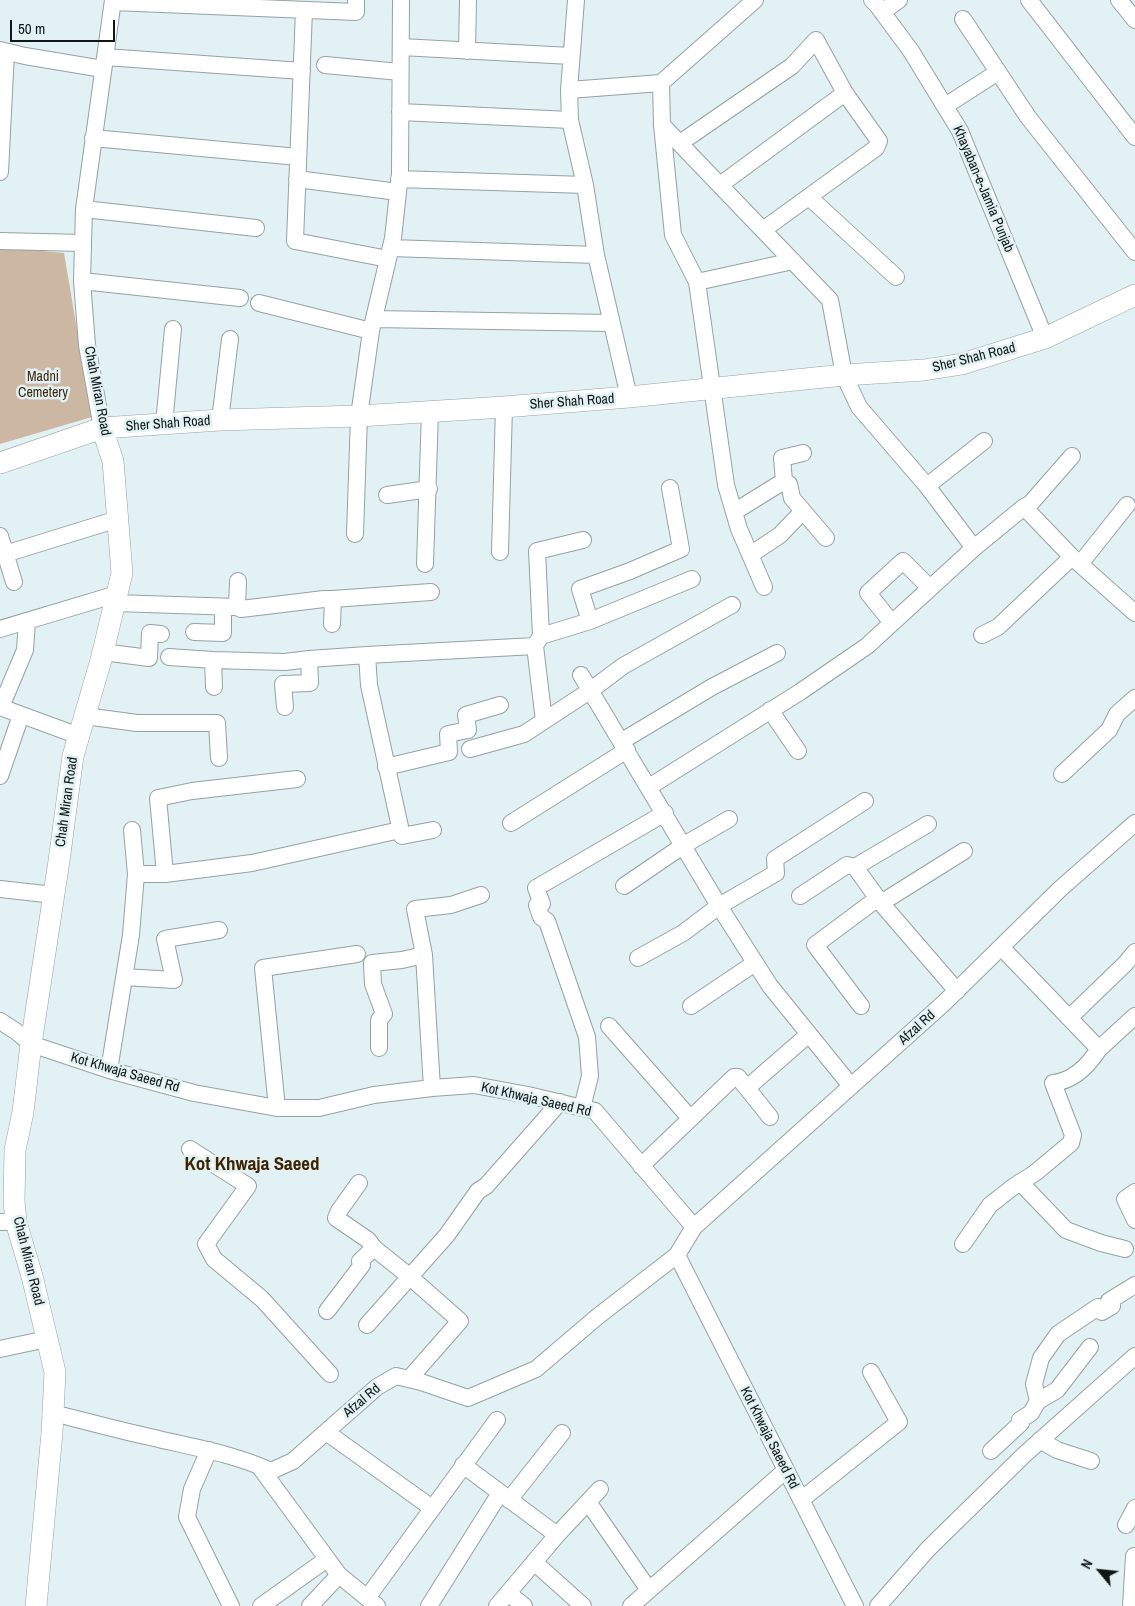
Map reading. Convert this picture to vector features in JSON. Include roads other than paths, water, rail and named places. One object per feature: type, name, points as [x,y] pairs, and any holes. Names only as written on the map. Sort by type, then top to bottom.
[{"type":"main road","name":"Sher Shah Road","points":[[0,462],[102,428],[220,420],[359,416],[504,407],[629,397],[844,375],[924,370],[962,364],[1045,338],[1135,295]]},
{"type":"main road","name":"Chah Miran Road","points":[[36,1606],[55,1372],[32,1276],[8,1222],[14,1201],[16,1150],[73,756],[103,652],[122,573],[113,461],[102,428]]},
{"type":"street","points":[[113,1],[356,12],[356,0]]},
{"type":"street","points":[[355,534],[359,416],[372,325],[389,254],[398,185],[401,0]]},
{"type":"street","points":[[467,52],[468,0]]},
{"type":"street","points":[[576,0],[569,90],[570,120],[585,185],[596,255],[629,397]]},
{"type":"street","points":[[569,90],[661,83],[755,0]]},
{"type":"street","points":[[877,6],[899,0]]},
{"type":"street","points":[[1029,0],[1135,137]]},
{"type":"street","points":[[1119,0],[1135,20]]},
{"type":"street","name":"Chah Miran Road","points":[[102,428],[87,345],[82,281],[84,209],[113,1]]},
{"type":"street","name":"Khayaban-e-Jamia Punjab","points":[[877,6],[911,51],[960,131],[1045,338]]},
{"type":"street","points":[[304,10],[295,241],[389,254],[596,255]]},
{"type":"street","points":[[963,19],[1028,117],[1135,252]]},
{"type":"street","points":[[680,143],[792,66],[816,40],[845,93],[879,141],[876,148],[763,230]]},
{"type":"street","points":[[400,48],[571,56]]},
{"type":"street","points":[[0,172],[3,51],[104,63],[302,71]]},
{"type":"street","points":[[325,65],[400,72]]},
{"type":"street","points":[[945,106],[998,72]]},
{"type":"street","points":[[661,83],[662,124],[673,236],[696,282],[726,485],[750,555],[764,587]]},
{"type":"street","points":[[720,186],[845,93]]},
{"type":"street","points":[[400,112],[570,120]]},
{"type":"street","points":[[662,124],[830,300],[844,375],[859,408],[927,486],[974,548]]},
{"type":"street","points":[[93,138],[298,157]]},
{"type":"street","points":[[297,179],[398,185],[585,185]]},
{"type":"street","points":[[809,196],[896,277]]},
{"type":"street","points":[[84,209],[256,228]]},
{"type":"street","points":[[0,241],[83,243]]},
{"type":"street","points":[[696,282],[793,261]]},
{"type":"street","points":[[82,281],[240,298]]},
{"type":"street","points":[[259,303],[372,325],[611,324]]},
{"type":"street","points":[[164,424],[172,329]]},
{"type":"street","points":[[220,420],[230,339]]},
{"type":"street","points":[[500,552],[504,407]]},
{"type":"street","points":[[425,564],[429,489],[430,411]]},
{"type":"street","points":[[927,486],[984,441]]},
{"type":"street","points":[[784,481],[782,458],[803,453]]},
{"type":"street","points":[[649,786],[867,646],[974,548],[1030,504],[1072,456]]},
{"type":"street","points":[[734,512],[784,481]]},
{"type":"street","points":[[784,481],[789,484],[792,498],[826,538]]},
{"type":"street","points":[[590,621],[580,589],[630,571],[681,549],[670,488]]},
{"type":"street","points":[[387,495],[429,489]]},
{"type":"street","points":[[982,635],[998,627],[1076,561],[1127,505]]},
{"type":"street","points":[[1024,507],[1076,561],[1135,613]]},
{"type":"street","points":[[750,555],[780,535],[802,511]]},
{"type":"street","points":[[5,554],[118,519]]},
{"type":"street","points":[[0,536],[14,582]]},
{"type":"street","points":[[544,721],[538,641],[537,551],[583,540]]},
{"type":"street","points":[[892,623],[868,593],[903,561],[930,588]]},
{"type":"street","points":[[169,657],[285,662],[538,641],[692,579]]},
{"type":"street","points":[[194,632],[223,633],[238,580]]},
{"type":"street","points":[[0,629],[116,598],[241,609],[324,599],[431,592]]},
{"type":"street","points":[[332,624],[333,599]]},
{"type":"street","points":[[470,750],[524,734],[591,690],[623,666],[732,605]]},
{"type":"street","points":[[27,621],[25,650],[0,707],[21,715],[82,726],[137,722],[217,723],[218,758]]},
{"type":"street","points":[[103,652],[149,658],[150,633],[161,634]]},
{"type":"street","points":[[511,823],[712,688],[777,653]]},
{"type":"street","points":[[367,655],[369,685],[402,836],[433,830]]},
{"type":"street","points":[[285,707],[284,684],[310,683],[309,659]]},
{"type":"street","points":[[213,660],[214,687]]},
{"type":"street","points":[[581,675],[770,986],[851,1086]]},
{"type":"street","points":[[1062,774],[1109,730],[1117,714],[1135,698]]},
{"type":"street","points":[[386,767],[450,752],[448,734],[468,730],[466,715],[500,705]]},
{"type":"street","points":[[770,710],[798,751]]},
{"type":"street","points":[[0,776],[21,715]]},
{"type":"street","points":[[165,874],[158,798],[192,791],[297,780]]},
{"type":"street","points":[[638,958],[683,932],[720,906],[776,872],[775,859],[865,801]]},
{"type":"street","points":[[582,1108],[590,1076],[587,1037],[547,921],[541,917],[537,905],[542,904],[536,888],[665,813]]},
{"type":"street","points":[[624,886],[684,845],[729,819]]},
{"type":"street","points":[[855,867],[928,824]]},
{"type":"street","name":"Afzal Rd","points":[[694,1227],[957,991],[1060,889],[1135,824]]},
{"type":"street","points":[[108,1070],[131,936],[136,874],[132,830]]},
{"type":"street","points":[[136,874],[165,874],[252,863],[400,830]]},
{"type":"street","points":[[861,1006],[815,945],[880,900],[964,851]]},
{"type":"street","points":[[800,896],[847,865],[855,867],[880,900],[957,991]]},
{"type":"street","points":[[0,889],[54,895]]},
{"type":"street","points":[[432,1088],[424,955],[415,909],[451,905],[481,895]]},
{"type":"street","points":[[124,978],[174,980],[165,939],[219,930]]},
{"type":"street","points":[[1001,947],[1099,1049]]},
{"type":"street","points":[[1069,1018],[1135,952]]},
{"type":"street","points":[[277,1108],[262,968],[357,954]]},
{"type":"street","points":[[379,1048],[379,1020],[384,1014],[373,984],[372,963],[402,960],[424,955]]},
{"type":"street","points":[[691,1006],[756,963]]},
{"type":"street","points":[[963,1244],[990,1205],[1071,1143],[1073,1135],[1053,1083],[1064,1082],[1074,1076],[1099,1049],[1135,1016]]},
{"type":"street","points":[[0,1021],[18,1032],[31,1044]]},
{"type":"street","points":[[610,1026],[690,1118]]},
{"type":"street","points":[[747,1088],[809,1034]]},
{"type":"street","name":"Kot Khwaja Saeed Rd","points":[[31,1044],[108,1070],[194,1093],[277,1108],[318,1108],[374,1095],[474,1085],[595,1111],[694,1227]]},
{"type":"street","points":[[641,1166],[734,1076],[738,1077],[770,1117]]},
{"type":"street","points":[[367,1325],[447,1235],[478,1191],[486,1186],[560,1102]]},
{"type":"street","points":[[190,1149],[248,1186],[206,1244],[214,1259],[262,1299],[330,1374]]},
{"type":"street","points":[[1020,1182],[1066,1230],[1101,1243],[1125,1249]]},
{"type":"street","points":[[359,1183],[336,1218],[368,1240],[374,1248],[460,1321],[409,1379]]},
{"type":"street","points":[[1135,1192],[1125,1199],[1135,1220]]},
{"type":"street","points":[[676,1255],[694,1227]]},
{"type":"street","points":[[327,1311],[362,1265],[360,1261],[374,1248]]},
{"type":"street","name":"Kot Khwaja Saeed Rd","points":[[676,1255],[854,1606]]},
{"type":"street","name":"Afzal Rd","points":[[53,1414],[209,1450],[271,1471],[293,1462],[377,1387],[396,1376],[468,1398],[536,1369],[597,1317],[676,1255]]},
{"type":"street","points":[[1038,1401],[1034,1384],[1041,1358],[1058,1334],[1098,1307],[1102,1312],[1112,1306],[1109,1301],[1135,1285]]},
{"type":"street","points":[[0,1349],[47,1339]]},
{"type":"street","points":[[991,1451],[1021,1424],[1020,1420],[1031,1413],[1038,1401],[1057,1390],[1090,1346]]},
{"type":"street","points":[[878,1606],[928,1549],[1040,1440],[1135,1356]]},
{"type":"street","points":[[801,1500],[899,1422],[870,1372]]},
{"type":"street","points":[[259,1466],[339,1575],[372,1602],[432,1508],[497,1420]]},
{"type":"street","points":[[326,1432],[432,1508]]},
{"type":"street","points":[[429,1606],[504,1496],[562,1433]]},
{"type":"street","points":[[1040,1440],[1057,1450],[1091,1461]]},
{"type":"street","points":[[209,1450],[192,1489],[187,1517],[230,1606]]},
{"type":"street","points":[[464,1465],[557,1535]]},
{"type":"street","points":[[631,1606],[786,1470]]},
{"type":"street","points":[[524,1606],[503,1600],[557,1535],[600,1489]]},
{"type":"street","points":[[588,1502],[649,1590]]},
{"type":"street","points":[[1126,1525],[1135,1508]]},
{"type":"street","points":[[261,1606],[327,1559]]},
{"type":"street","points":[[534,1562],[583,1606]]},
{"type":"street","points":[[1132,1602],[1134,1565]]},
{"type":"street","points":[[310,1606],[339,1575]]},
{"type":"district","name":"Kot Khwaja Saeed","points":[[252,1165]]},
{"type":"park label","name":"Madni Cemetery","points":[[43,386]]}]
